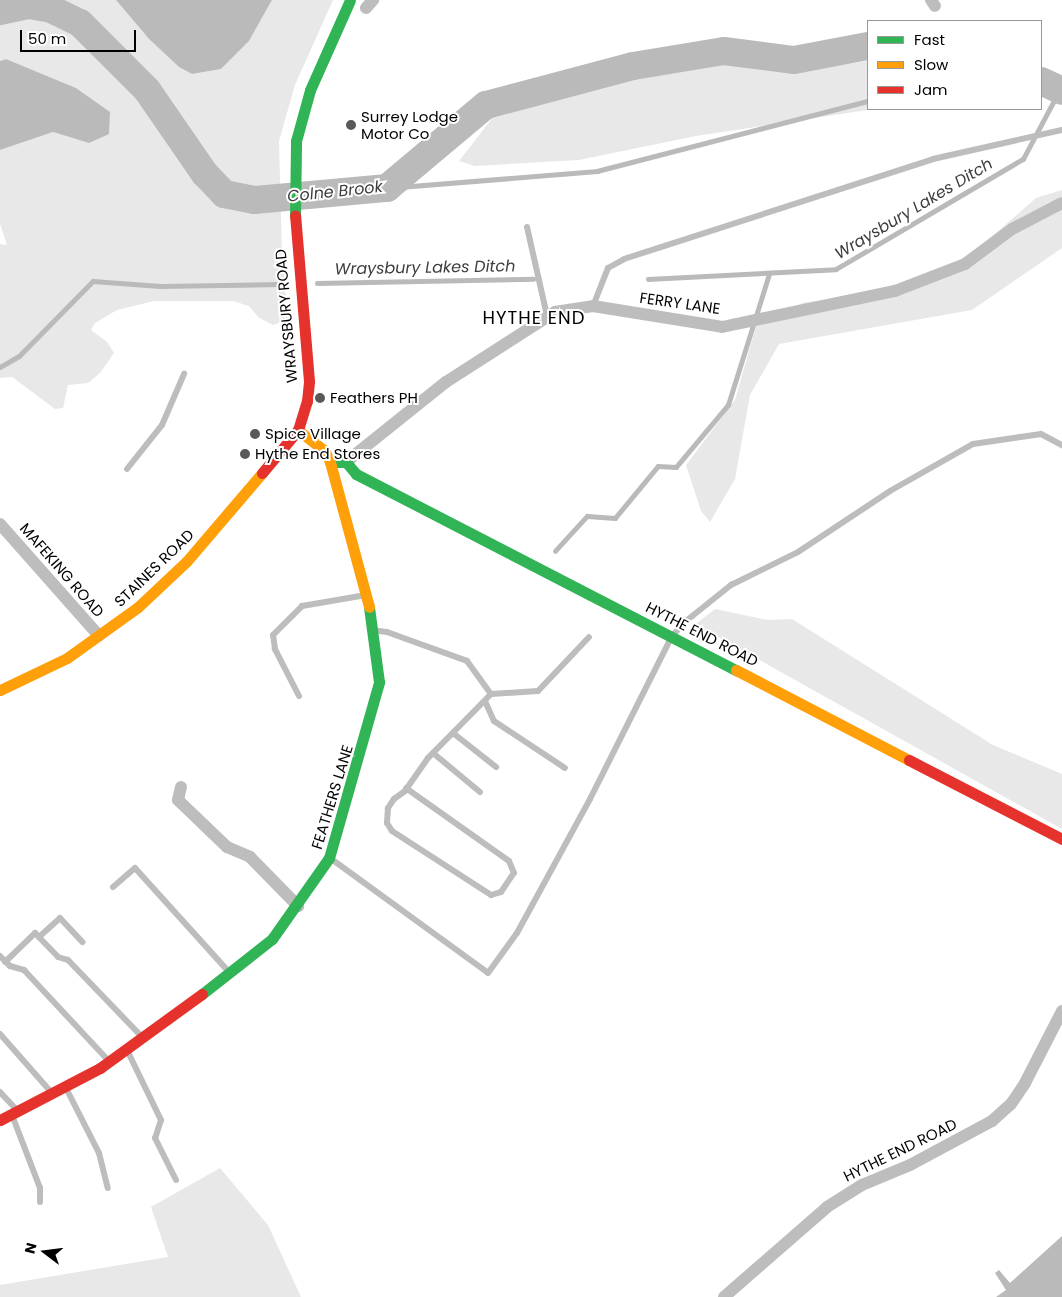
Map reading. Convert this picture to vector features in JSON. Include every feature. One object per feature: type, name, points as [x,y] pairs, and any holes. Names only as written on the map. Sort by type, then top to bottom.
[{"type":"street","name":"WRAYSBURY ROAD","points":[[298,430],[307,401],[309,381],[295,228],[293,177],[302,112],[350,0]]},
{"type":"street","name":"FERRY LANE","points":[[346,462],[446,382],[548,316],[593,306],[722,327],[895,291],[965,264],[1012,229],[1062,203]]},
{"type":"street","name":"FEATHERS LANE","points":[[0,1120],[66,1087],[109,1061],[230,973],[272,939],[298,906],[329,858],[374,708],[379,682],[367,595],[330,462],[324,450],[298,430]]},
{"type":"street","name":"STAINES ROAD","points":[[0,690],[67,658],[138,607],[186,562],[298,430]]},
{"type":"street","points":[[330,462],[346,462]]},
{"type":"street","name":"HYTHE END ROAD","points":[[346,462],[356,474],[1062,839]]},
{"type":"street","name":"MAFEKING ROAD","points":[[0,524],[99,636]]},
{"type":"street","points":[[181,787],[178,800],[227,847],[250,857],[298,906]]},
{"type":"street","name":"HYTHE END ROAD","points":[[724,1297],[827,1207],[862,1185],[910,1165],[992,1121],[1011,1104],[1025,1083],[1062,1011]]},
{"type":"lane","points":[[593,306],[605,274],[614,262],[726,224],[846,190],[933,160],[1062,130]]},
{"type":"lane","points":[[527,227],[548,316]]},
{"type":"lane","points":[[127,469],[167,416],[184,374]]},
{"type":"lane","points":[[329,858],[488,973],[517,933],[586,808],[672,636],[731,586],[798,552],[890,491],[973,444],[1041,434],[1062,445]]},
{"type":"lane","points":[[300,696],[275,649],[273,635],[302,606],[367,595]]},
{"type":"lane","points":[[372,630],[387,632],[467,661],[491,694]]},
{"type":"lane","points":[[406,788],[509,861],[514,873],[501,892],[491,895],[392,831],[387,823],[388,808],[433,753],[491,694],[538,692],[589,637]]},
{"type":"lane","points":[[485,700],[494,721],[565,768]]},
{"type":"lane","points":[[453,733],[496,767]]},
{"type":"lane","points":[[433,753],[480,792]]},
{"type":"lane","points":[[113,887],[136,868],[230,973]]},
{"type":"lane","points":[[39,937],[60,918],[82,942]]},
{"type":"lane","points":[[5,962],[35,933],[58,957],[68,960],[142,1038]]},
{"type":"lane","points":[[0,956],[5,962],[24,970],[109,1061]]},
{"type":"lane","points":[[0,1034],[53,1094]]},
{"type":"lane","points":[[126,1049],[161,1120],[155,1138],[176,1180]]},
{"type":"lane","points":[[66,1087],[99,1153],[108,1188]]},
{"type":"lane","points":[[0,1092],[14,1113],[40,1188],[40,1202]]},
{"type":"shaded area","points":[[0,0],[116,0],[149,39],[179,67],[192,74],[221,69],[249,41],[272,0],[333,0],[295,85],[279,141],[282,255],[288,319],[273,325],[258,317],[249,306],[233,301],[154,301],[117,310],[95,323],[91,330],[107,342],[114,353],[100,373],[88,383],[68,385],[63,408],[55,409],[12,377],[0,378],[0,244],[7,245],[0,224],[0,150],[53,132],[89,143],[110,113],[76,88],[6,59],[0,61]]},
{"type":"shaded area","points":[[116,0],[272,0],[249,41],[221,69],[192,74],[179,67],[149,39]]},
{"type":"shaded area","points":[[6,59],[76,88],[110,112],[109,134],[89,143],[53,132],[0,150],[0,61]]},
{"type":"shaded area","points":[[867,61],[867,110],[696,136],[579,160],[475,166],[459,161],[494,116],[507,106],[537,92],[674,64],[829,67]]},
{"type":"shaded area","points":[[1062,190],[1062,248],[972,310],[779,344],[750,395],[735,479],[710,522],[701,511],[686,465],[735,400],[758,319],[778,316],[802,303],[881,292],[964,261],[1036,198]]},
{"type":"shaded area","points":[[715,609],[768,620],[792,619],[993,745],[1062,774],[1062,829],[711,633],[698,641],[688,630]]},
{"type":"shaded area","points":[[220,1168],[268,1225],[301,1297],[0,1297],[0,1285],[168,1257],[151,1207]]},
{"type":"shaded area","points":[[1062,1236],[1062,1297],[996,1297],[1006,1290],[995,1273],[999,1270],[1010,1283]]},
{"type":"waterway","name":"Colne Brook","points":[[0,11],[29,5],[51,9],[80,23],[147,90],[205,174],[224,194],[254,200],[387,188],[486,105],[633,66],[724,51],[794,60],[867,46]]},
{"type":"waterway","name":"Colne Brook","points":[[1042,81],[1062,91]]},
{"type":"waterway","name":"Wraysbury Lakes Ditch","points":[[648,279],[836,269],[1023,159],[1059,91]]},
{"type":"waterway","points":[[387,188],[597,171],[867,101]]},
{"type":"waterway","points":[[555,551],[587,516],[615,518],[658,466],[676,467],[728,405],[769,274]]},
{"type":"waterway","name":"Wraysbury Lakes Ditch","points":[[317,283],[533,279]]},
{"type":"waterway","name":"Wraysbury Lakes Ditch","points":[[0,367],[19,356],[93,281],[160,286],[281,284]]},
{"type":"traffic: fast","points":[[295,216],[296,141],[310,90],[350,0]]},
{"type":"traffic: fast","points":[[330,462],[346,462],[356,474],[736,670]]},
{"type":"traffic: fast","points":[[202,994],[272,939],[329,858],[379,682],[369,607]]},
{"type":"traffic: slow","points":[[298,430],[324,450],[330,462],[369,607]]},
{"type":"traffic: slow","points":[[0,690],[67,658],[138,607],[186,562],[262,473]]},
{"type":"traffic: slow","points":[[736,670],[909,760]]},
{"type":"traffic: jam","points":[[262,473],[298,430],[307,401],[309,381],[295,216]]},
{"type":"traffic: jam","points":[[909,760],[1062,839]]},
{"type":"traffic: jam","points":[[0,1120],[100,1068],[202,994]]},
{"type":"place","name":"Surrey Lodge Motor Co","points":[[351,125]]},
{"type":"place","name":"Feathers PH","points":[[320,398]]},
{"type":"place","name":"Spice Village","points":[[255,434]]},
{"type":"place","name":"Hythe End Stores","points":[[245,454]]},
{"type":"district","name":"HYTHE END","points":[[534,318]]}]
